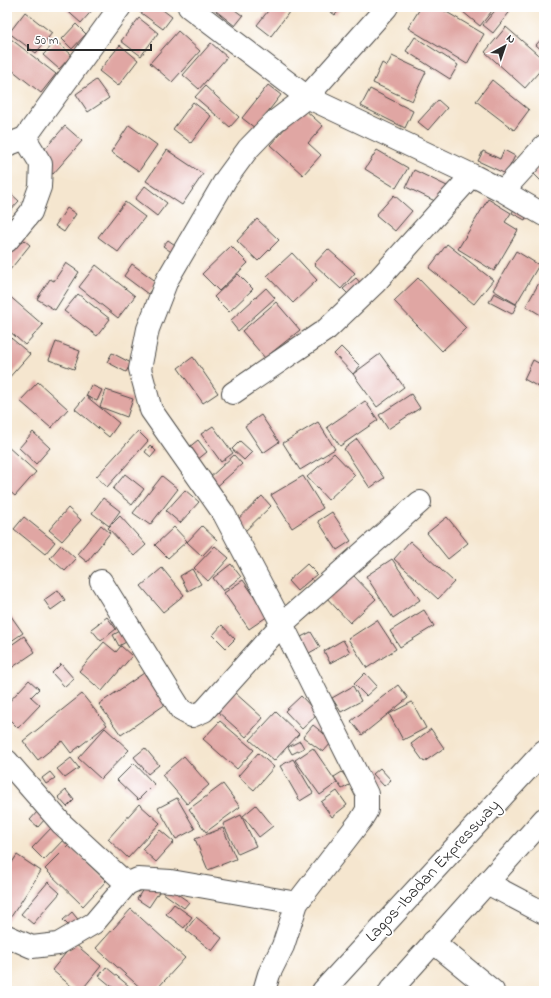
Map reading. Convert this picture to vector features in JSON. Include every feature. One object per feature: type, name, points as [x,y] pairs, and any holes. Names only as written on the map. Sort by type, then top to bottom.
[{"type":"main road","points":[[7,241],[31,212],[40,187],[41,164],[16,141],[120,7]]},
{"type":"main road","points":[[189,7],[307,97],[472,175],[544,215]]},
{"type":"main road","points":[[264,991],[269,974],[283,946],[297,903],[361,820],[367,810],[367,794],[282,624],[224,514],[151,410],[140,369],[148,329],[167,280],[226,178],[248,149],[274,122],[307,97],[387,7]]},
{"type":"main road","points":[[503,191],[544,146]]},
{"type":"main road","points":[[233,393],[326,329],[376,282],[472,175]]},
{"type":"main road","points":[[101,581],[181,710],[192,716],[204,711],[282,624],[420,502]]},
{"type":"main road","name":"Lagos-Ibadan Expressway","points":[[323,991],[544,751]]},
{"type":"main road","points":[[7,761],[62,824],[127,884]]},
{"type":"main road","points":[[390,991],[544,819]]},
{"type":"main road","points":[[7,936],[32,947],[58,944],[94,923],[127,884],[138,879],[171,881],[297,903]]},
{"type":"main road","points":[[487,883],[544,914]]},
{"type":"main road","points":[[433,942],[493,991]]},
{"type":"building","points":[[63,7],[95,7],[81,23]]},
{"type":"building","points":[[133,7],[159,7],[172,17],[163,29]]},
{"type":"building","points":[[211,7],[231,7],[243,16],[235,26]]},
{"type":"building","points":[[271,7],[293,7],[271,36],[257,25]]},
{"type":"building","points":[[324,7],[342,7],[335,15]]},
{"type":"building","points":[[421,7],[438,7],[484,34],[467,64],[408,28]]},
{"type":"building","points":[[457,7],[495,7],[480,26]]},
{"type":"building","points":[[498,7],[510,7],[512,9],[493,33],[483,25]]},
{"type":"building","points":[[25,12],[52,33],[36,53],[9,33]]},
{"type":"building","points":[[139,18],[158,33],[141,56],[121,41]]},
{"type":"building","points":[[76,24],[86,34],[72,49],[62,39]]},
{"type":"building","points":[[506,27],[544,60],[544,66],[525,88],[485,52]]},
{"type":"building","points":[[178,31],[200,51],[172,82],[150,63]]},
{"type":"building","points":[[7,36],[56,74],[41,93],[7,66]]},
{"type":"building","points":[[544,36],[544,52],[536,45]]},
{"type":"building","points":[[415,37],[458,65],[450,79],[406,51]]},
{"type":"building","points":[[56,41],[72,55],[59,69],[43,55]]},
{"type":"building","points":[[211,43],[227,57],[199,89],[183,75]]},
{"type":"building","points":[[120,45],[138,60],[118,86],[99,71]]},
{"type":"building","points":[[392,56],[426,72],[412,101],[373,83],[382,63],[387,66]]},
{"type":"building","points":[[96,80],[109,98],[88,112],[76,94]]},
{"type":"building","points":[[492,80],[529,110],[514,130],[476,101]]},
{"type":"building","points":[[268,85],[281,95],[255,128],[242,118]]},
{"type":"building","points":[[205,86],[239,117],[230,127],[195,97]]},
{"type":"building","points":[[370,89],[413,111],[405,128],[361,106]]},
{"type":"building","points":[[438,100],[447,108],[428,130],[418,122]]},
{"type":"building","points":[[193,102],[211,116],[191,143],[173,129]]},
{"type":"building","points":[[303,108],[323,126],[308,143],[321,155],[303,175],[270,145]]},
{"type":"building","points":[[129,125],[157,145],[139,171],[111,152]]},
{"type":"building","points":[[65,126],[82,141],[53,174],[44,167],[42,152]]},
{"type":"building","points":[[167,150],[203,174],[182,205],[146,181]]},
{"type":"building","points":[[377,150],[408,168],[396,188],[365,169]]},
{"type":"building","points":[[504,150],[515,156],[506,174],[478,161],[483,151],[500,159]]},
{"type":"building","points":[[544,161],[544,180],[542,182],[533,173]]},
{"type":"building","points":[[414,170],[447,186],[439,203],[406,187]]},
{"type":"building","points":[[145,186],[167,203],[157,216],[135,199]]},
{"type":"building","points":[[7,190],[19,201],[7,214]]},
{"type":"building","points":[[394,195],[412,211],[395,231],[376,215]]},
{"type":"building","points":[[488,199],[511,213],[505,222],[518,230],[494,271],[458,249]]},
{"type":"building","points":[[125,202],[145,217],[118,252],[98,237]]},
{"type":"building","points":[[516,205],[529,211],[525,220],[512,213]]},
{"type":"building","points":[[67,208],[76,214],[64,232],[55,226]]},
{"type":"building","points":[[257,219],[279,240],[258,261],[237,241]]},
{"type":"building","points":[[19,236],[30,245],[9,271],[7,270],[7,252]]},
{"type":"building","points":[[168,240],[178,247],[174,254],[163,246]]},
{"type":"building","points":[[447,244],[493,280],[474,304],[429,268]]},
{"type":"building","points":[[231,246],[248,263],[219,291],[202,274]]},
{"type":"building","points":[[328,249],[355,273],[341,289],[314,264]]},
{"type":"building","points":[[516,251],[539,265],[516,304],[493,290]]},
{"type":"building","points":[[292,253],[317,280],[293,303],[267,276]]},
{"type":"building","points":[[66,263],[79,272],[55,310],[37,299],[50,279],[54,281]]},
{"type":"building","points":[[132,264],[157,282],[148,294],[124,276]]},
{"type":"building","points":[[96,265],[135,296],[118,318],[79,287]]},
{"type":"building","points":[[238,274],[253,289],[229,312],[214,297]]},
{"type":"building","points":[[544,274],[544,317],[526,306]]},
{"type":"building","points":[[356,278],[363,286],[351,297],[343,289]]},
{"type":"building","points":[[418,278],[466,328],[442,351],[394,301]]},
{"type":"building","points":[[266,288],[275,298],[238,331],[230,321]]},
{"type":"building","points":[[494,293],[517,305],[512,314],[489,302]]},
{"type":"building","points":[[7,294],[43,325],[25,345],[7,329]]},
{"type":"building","points":[[78,294],[110,319],[97,336],[64,311]]},
{"type":"building","points":[[276,302],[300,330],[265,358],[242,331]]},
{"type":"building","points":[[11,338],[30,354],[7,380],[7,342]]},
{"type":"building","points":[[56,342],[80,351],[74,369],[49,360]]},
{"type":"building","points":[[341,347],[360,366],[353,374],[334,354]]},
{"type":"building","points":[[112,353],[131,363],[126,372],[107,362]]},
{"type":"building","points":[[380,354],[404,387],[377,407],[353,374]]},
{"type":"building","points":[[193,357],[218,393],[203,403],[178,368]]},
{"type":"building","points":[[533,360],[544,366],[544,390],[524,379]]},
{"type":"building","points":[[38,382],[68,409],[51,428],[20,401]]},
{"type":"building","points":[[91,385],[102,390],[97,401],[86,396]]},
{"type":"building","points":[[106,390],[133,399],[127,417],[100,407]]},
{"type":"building","points":[[411,394],[420,408],[388,429],[379,415]]},
{"type":"building","points":[[86,396],[119,423],[109,437],[75,409]]},
{"type":"building","points":[[365,401],[378,420],[340,446],[327,427]]},
{"type":"building","points":[[261,415],[279,442],[263,453],[245,426]]},
{"type":"building","points":[[318,422],[335,449],[300,470],[283,443]]},
{"type":"building","points":[[213,426],[233,453],[221,462],[201,434]]},
{"type":"building","points":[[138,431],[148,441],[107,487],[96,477]]},
{"type":"building","points":[[33,432],[50,448],[36,464],[19,448]]},
{"type":"building","points":[[357,439],[384,478],[370,488],[344,449]]},
{"type":"building","points":[[198,440],[207,452],[197,460],[188,448]]},
{"type":"building","points":[[240,441],[252,452],[244,460],[232,449]]},
{"type":"building","points":[[150,445],[156,451],[151,457],[145,452]]},
{"type":"building","points":[[7,446],[36,472],[15,496],[7,489]]},
{"type":"building","points":[[334,453],[355,475],[328,500],[307,477]]},
{"type":"building","points":[[234,455],[242,464],[213,490],[206,481]]},
{"type":"building","points":[[125,474],[144,489],[132,505],[113,489]]},
{"type":"building","points":[[162,476],[178,489],[150,525],[133,513]]},
{"type":"building","points":[[303,476],[323,508],[292,528],[271,495]]},
{"type":"building","points":[[185,490],[199,502],[180,523],[166,511]]},
{"type":"building","points":[[262,496],[271,506],[242,534],[233,524]]},
{"type":"building","points":[[103,498],[120,511],[109,526],[92,513]]},
{"type":"building","points":[[68,508],[81,520],[62,541],[49,530]]},
{"type":"building","points":[[332,512],[351,541],[337,550],[318,521]]},
{"type":"building","points":[[120,516],[146,545],[134,556],[108,528]]},
{"type":"building","points":[[24,517],[55,542],[45,554],[14,529]]},
{"type":"building","points":[[447,517],[468,543],[448,559],[427,533]]},
{"type":"building","points":[[101,525],[110,533],[87,562],[77,554]]},
{"type":"building","points":[[202,526],[217,540],[202,556],[187,542]]},
{"type":"building","points":[[174,527],[187,541],[168,558],[155,545]]},
{"type":"building","points":[[410,541],[454,582],[438,599],[394,559]]},
{"type":"building","points":[[61,545],[76,559],[65,571],[50,558]]},
{"type":"building","points":[[215,546],[229,558],[208,581],[194,568]]},
{"type":"building","points":[[392,559],[420,600],[393,618],[366,576]]},
{"type":"building","points":[[231,564],[241,577],[223,591],[213,578]]},
{"type":"building","points":[[307,564],[317,574],[297,591],[288,581]]},
{"type":"building","points":[[162,568],[184,595],[163,612],[141,586]]},
{"type":"building","points":[[192,569],[201,584],[188,591],[180,576]]},
{"type":"building","points":[[351,573],[376,599],[350,623],[325,596]]},
{"type":"building","points":[[243,580],[268,616],[249,629],[224,593]]},
{"type":"building","points":[[58,590],[65,600],[51,610],[44,600]]},
{"type":"building","points":[[424,610],[434,626],[400,647],[390,631]]},
{"type":"building","points":[[11,616],[23,633],[7,644],[7,619]]},
{"type":"building","points":[[107,617],[116,629],[101,641],[91,629]]},
{"type":"building","points":[[377,620],[396,649],[367,668],[348,639]]},
{"type":"building","points":[[222,625],[235,639],[226,648],[213,635]]},
{"type":"building","points":[[120,631],[126,642],[119,646],[113,635]]},
{"type":"building","points":[[311,632],[320,647],[309,653],[301,637]]},
{"type":"building","points":[[24,636],[35,652],[7,671],[7,648]]},
{"type":"building","points":[[343,640],[350,652],[330,663],[324,651]]},
{"type":"building","points":[[104,642],[116,652],[121,646],[132,656],[102,691],[79,671]]},
{"type":"building","points":[[61,664],[74,679],[65,687],[52,673]]},
{"type":"building","points":[[144,673],[166,704],[121,735],[99,704]]},
{"type":"building","points":[[365,673],[377,686],[366,696],[354,684]]},
{"type":"building","points":[[29,680],[39,689],[31,697],[40,705],[18,728],[7,717],[7,704]]},
{"type":"building","points":[[398,685],[408,698],[362,735],[351,721]]},
{"type":"building","points":[[353,686],[361,701],[341,712],[332,698]]},
{"type":"building","points":[[234,692],[263,718],[246,737],[217,711]]},
{"type":"building","points":[[82,694],[107,725],[71,753],[62,741],[38,760],[23,741]]},
{"type":"building","points":[[301,696],[318,714],[302,729],[285,711]]},
{"type":"building","points":[[412,702],[426,728],[403,740],[389,714]]},
{"type":"building","points":[[276,712],[299,734],[274,761],[250,740]]},
{"type":"building","points":[[220,721],[254,750],[237,769],[203,739]]},
{"type":"building","points":[[313,725],[333,741],[323,752],[303,737]]},
{"type":"building","points":[[105,728],[129,750],[101,779],[78,758]]},
{"type":"building","points":[[431,729],[444,748],[424,762],[411,744]]},
{"type":"building","points":[[300,741],[304,748],[292,754],[288,747]]},
{"type":"building","points":[[145,748],[159,765],[148,774],[134,757]]},
{"type":"building","points":[[313,748],[337,783],[320,795],[295,760]]},
{"type":"building","points":[[258,753],[274,767],[254,790],[238,776]]},
{"type":"building","points":[[184,756],[209,785],[187,804],[162,775]]},
{"type":"building","points":[[71,758],[79,768],[65,778],[57,769]]},
{"type":"building","points":[[293,759],[313,793],[300,801],[280,766]]},
{"type":"building","points":[[134,763],[154,784],[138,800],[117,780]]},
{"type":"building","points":[[380,768],[391,780],[384,786],[373,774]]},
{"type":"building","points":[[50,772],[55,778],[46,784],[42,778]]},
{"type":"building","points":[[342,772],[351,784],[342,789],[334,777]]},
{"type":"building","points":[[223,784],[240,807],[206,832],[189,809]]},
{"type":"building","points":[[66,790],[74,800],[67,807],[58,797]]},
{"type":"building","points":[[337,791],[347,805],[332,817],[321,802]]},
{"type":"building","points":[[177,798],[195,829],[176,839],[158,808]]},
{"type":"building","points":[[139,804],[160,823],[128,858],[108,839]]},
{"type":"building","points":[[256,805],[273,826],[259,837],[243,816]]},
{"type":"building","points":[[37,812],[45,819],[38,827],[30,820]]},
{"type":"building","points":[[241,815],[256,846],[238,854],[223,824]]},
{"type":"building","points":[[53,826],[65,838],[44,860],[32,848]]},
{"type":"building","points":[[223,828],[236,859],[208,870],[195,839]]},
{"type":"building","points":[[160,830],[174,842],[156,862],[142,849]]},
{"type":"building","points":[[69,845],[106,881],[83,906],[45,869]]},
{"type":"building","points":[[17,855],[41,871],[7,923],[7,870]]},
{"type":"building","points":[[48,882],[60,893],[33,924],[21,914]]},
{"type":"building","points":[[146,884],[159,892],[149,907],[137,899]]},
{"type":"building","points":[[166,886],[189,902],[184,908],[162,892]]},
{"type":"building","points":[[174,904],[192,917],[184,928],[166,914]]},
{"type":"building","points":[[131,909],[185,958],[155,991],[144,991],[96,948]]},
{"type":"building","points":[[72,912],[80,922],[72,929],[63,920]]},
{"type":"building","points":[[196,917],[222,938],[212,951],[186,930]]},
{"type":"building","points":[[74,943],[101,966],[81,991],[77,991],[52,970]]},
{"type":"building","points":[[106,967],[135,991],[117,991],[99,976]]}]
